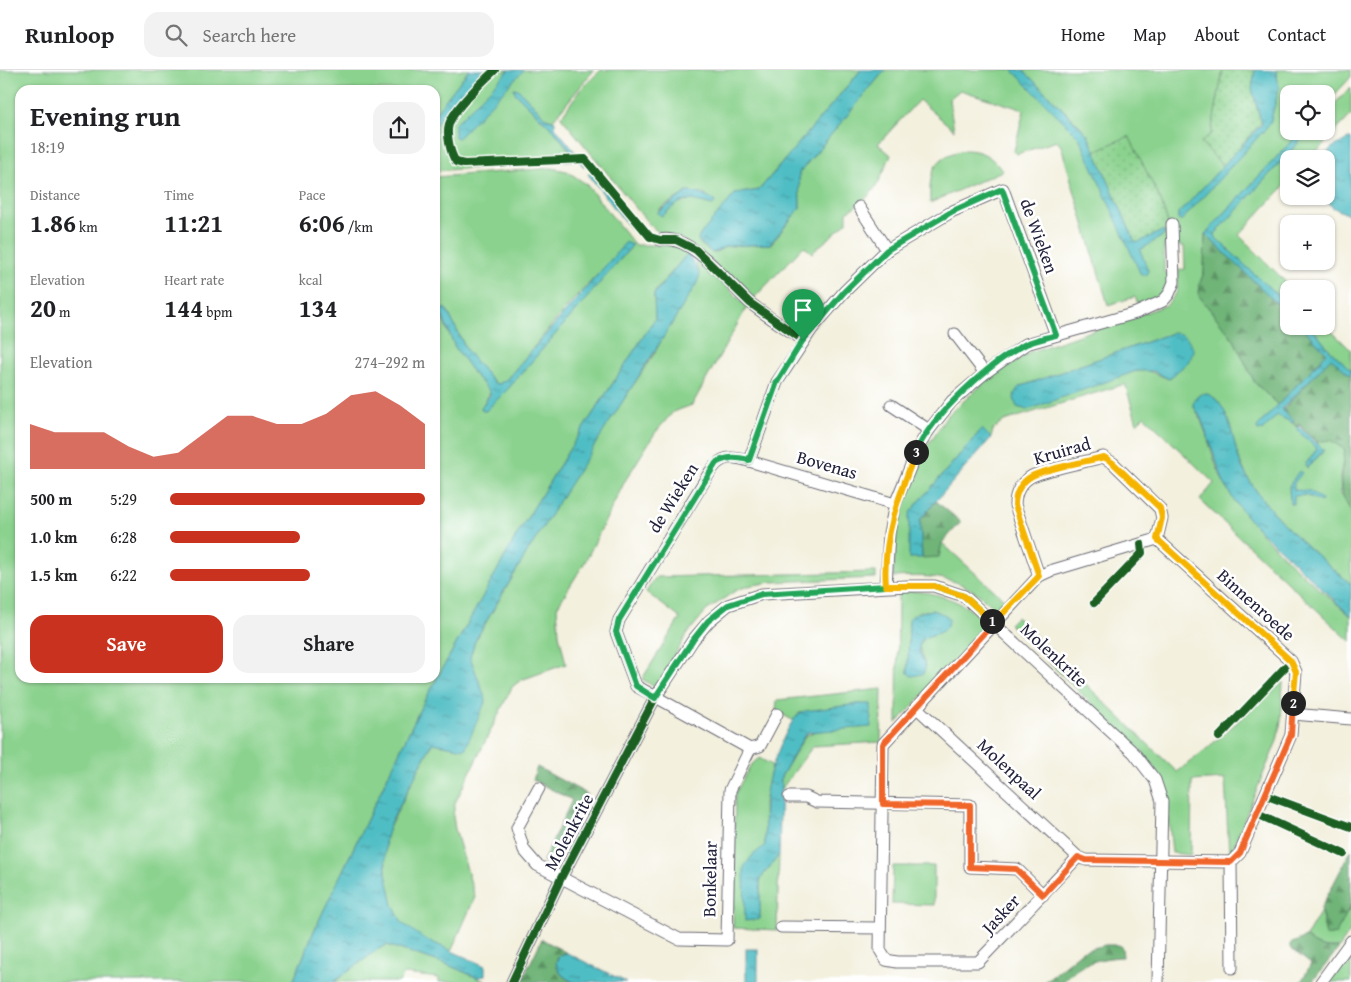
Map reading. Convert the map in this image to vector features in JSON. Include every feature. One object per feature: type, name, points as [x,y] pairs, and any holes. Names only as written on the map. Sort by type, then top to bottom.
[{"type":"street","name":"de Wieken","points":[[655,698],[636,686],[616,632],[619,620],[716,463],[733,456],[749,460],[777,382],[803,340],[844,292],[887,250],[953,211],[1002,189],[1056,335]]},
{"type":"street","points":[[859,207],[887,250]]},
{"type":"street","points":[[886,586],[889,533],[895,504],[919,446],[929,430],[952,401],[985,373],[1026,344],[1136,313],[1163,301],[1169,294],[1174,282],[1172,224]]},
{"type":"street","points":[[660,240],[676,240],[696,250],[750,303],[803,340]]},
{"type":"street","points":[[955,334],[985,373]]},
{"type":"street","points":[[891,405],[929,430]]},
{"type":"street","name":"Kruirad","points":[[1039,576],[1015,505],[1015,495],[1031,477],[1104,457],[1113,463],[1160,508],[1162,518],[1157,539]]},
{"type":"street","name":"Bovenas","points":[[749,460],[895,504]]},
{"type":"street","points":[[1039,576],[1157,539]]},
{"type":"street","name":"Binnenroede","points":[[1157,539],[1291,661],[1296,672],[1291,735],[1240,853],[1231,862]]},
{"type":"street","name":"Jasker","points":[[1039,576],[883,744],[880,950],[886,960],[978,962],[1078,857]]},
{"type":"street","name":"Molenkrite","points":[[512,982],[562,878],[655,698],[693,640],[708,621],[728,605],[762,594],[886,586],[934,586],[964,596],[1144,763],[1155,780],[1162,801],[1158,982]]},
{"type":"street","points":[[655,698],[750,749],[760,746],[777,714]]},
{"type":"street","name":"Molenpaal","points":[[916,708],[1078,857]]},
{"type":"street","points":[[1293,714],[1351,719]]},
{"type":"street","name":"Bonkelaar","points":[[562,878],[679,939],[727,940],[730,790],[750,749]]},
{"type":"street","points":[[539,788],[518,828],[524,850],[537,865],[562,878]]},
{"type":"street","points":[[789,797],[806,797],[817,802],[970,805],[970,867],[1016,869],[1043,895]]},
{"type":"street","points":[[1078,857],[1086,860],[1231,862],[1232,968]]},
{"type":"street","points":[[781,927],[880,928]]},
{"type":"street","points":[[1321,982],[1351,941]]},
{"type":"green space","points":[[0,70],[469,70],[440,107],[440,85],[15,85],[15,683],[434,683],[421,707],[313,933],[293,982],[0,982]]},
{"type":"green space","points":[[482,70],[509,70],[455,124],[524,70],[594,70],[553,120],[546,118],[518,89],[515,93],[555,132],[577,160],[440,171],[440,119]]},
{"type":"green space","points":[[601,70],[861,70],[759,190],[735,194],[700,235],[698,240],[702,245],[716,252],[727,246],[771,244],[800,208],[799,173],[885,70],[1012,70],[1079,137],[1143,276],[1140,250],[1170,231],[1161,201],[1129,137],[1095,151],[1082,128],[1023,70],[1223,70],[1211,134],[1201,142],[1223,166],[1178,214],[1178,219],[1180,220],[1270,124],[1279,88],[1276,70],[1351,70],[1351,77],[1335,94],[1335,85],[1280,85],[1280,140],[1293,140],[1283,150],[1280,150],[1280,154],[1205,234],[1204,272],[1200,283],[1199,295],[1234,340],[1255,383],[1278,405],[1257,427],[1263,430],[1277,415],[1293,423],[1317,449],[1305,465],[1307,468],[1323,452],[1317,442],[1330,439],[1345,450],[1340,478],[1341,494],[1351,511],[1351,584],[1290,530],[1262,499],[1242,466],[1224,414],[1215,398],[1193,405],[1224,483],[1235,501],[1282,554],[1351,616],[1351,642],[1200,500],[1214,483],[1144,416],[1137,423],[1125,384],[1004,421],[993,430],[991,438],[982,429],[911,511],[939,549],[942,543],[1007,602],[998,612],[974,591],[950,580],[924,577],[893,577],[898,519],[908,488],[917,462],[947,416],[985,382],[1030,352],[1167,305],[1177,292],[1179,270],[1185,269],[1184,246],[1164,245],[1164,273],[1170,274],[1166,292],[1140,309],[1135,297],[1108,305],[1061,146],[1057,141],[1017,154],[1014,151],[1024,110],[960,90],[949,99],[954,130],[919,100],[878,144],[891,155],[875,188],[857,206],[847,212],[847,222],[812,253],[804,246],[752,300],[683,240],[657,231],[649,224],[561,117],[580,90]],"holes":[[[687,192],[703,194],[714,200],[713,205],[690,199],[658,210]],[[1172,333],[1173,374],[1169,379],[1146,370],[1019,387]]]},
{"type":"green space","points":[[1223,70],[1255,70],[1254,97],[1262,122],[1223,166],[1201,142],[1211,134]]},
{"type":"green space","points":[[1351,87],[1351,115],[1335,132],[1335,104]]},
{"type":"green space","points":[[1129,136],[1161,201],[1170,231],[1166,233],[1162,231],[1139,243],[1135,242],[1095,151]]},
{"type":"green space","points":[[1301,140],[1328,140],[1318,150],[1292,150]]},
{"type":"green space","points":[[965,150],[977,151],[986,155],[1002,171],[930,203],[930,184],[934,168],[945,157]]},
{"type":"green space","points":[[1280,163],[1280,191],[1239,235],[1284,280],[1280,280],[1280,298],[1215,238],[1215,234]]},
{"type":"green space","points":[[552,168],[567,171],[586,184],[635,245],[677,245],[688,253],[654,293],[655,319],[569,450],[517,535],[440,673],[440,314],[455,347],[474,374],[490,392],[481,408],[486,411],[506,391],[631,247],[598,274],[566,308],[507,379],[499,384],[494,383],[467,351],[447,310],[440,312],[440,177]]},
{"type":"green space","points":[[1205,234],[1280,306],[1280,335],[1310,335],[1327,353],[1278,405],[1255,383],[1234,340],[1199,296],[1200,283],[1204,272]]},
{"type":"green space","points":[[700,259],[747,307],[692,405],[673,412],[655,433],[625,481],[585,562],[557,607],[559,634],[566,664],[521,680],[512,687],[455,803],[453,816],[455,829],[475,897],[451,952],[412,931],[401,922],[396,914],[387,879],[385,853],[387,832],[472,664],[470,657],[475,641],[568,483],[654,354],[699,271],[695,262]]},
{"type":"green space","points":[[1317,335],[1335,335],[1351,350],[1351,370]]},
{"type":"green space","points":[[1331,357],[1351,376],[1351,511],[1341,489],[1341,474],[1345,450],[1330,440],[1317,442],[1300,426],[1295,426],[1283,410]]},
{"type":"green space","points":[[936,501],[961,522],[942,543],[939,557],[922,558],[920,520]]},
{"type":"green space","points":[[876,572],[876,578],[771,582],[748,586],[735,591],[706,611],[687,634],[656,688],[642,679],[680,618],[646,592],[656,577]]},
{"type":"green space","points":[[898,591],[936,594],[969,609],[988,625],[897,723]],"holes":[[[932,610],[940,613],[936,634],[925,637],[919,646],[925,665],[908,673],[909,620],[919,612]]]},
{"type":"green space","points":[[1016,617],[1177,772],[1283,682],[1281,721],[1277,741],[1229,856],[1225,779],[1192,781],[1191,855],[1172,853],[1166,790],[1156,770],[1141,751],[1009,624]]},
{"type":"green space","points":[[882,689],[881,742],[813,746],[780,791],[781,777],[805,736],[871,705],[858,704],[799,713],[794,721],[776,711],[777,700]]},
{"type":"green space","points":[[759,758],[772,765],[764,803],[765,846],[752,856],[760,919],[760,879],[779,855],[777,930],[733,928],[735,794],[750,766]]},
{"type":"green space","points":[[537,767],[587,794],[552,866],[543,861],[572,800],[533,780]]},
{"type":"green space","points":[[1351,850],[1351,904],[1336,934],[1326,936],[1321,908]]},
{"type":"green space","points":[[893,866],[934,866],[934,905],[892,904]]},
{"type":"green space","points":[[1351,904],[1351,930],[1339,948],[1321,947],[1306,937],[1321,911],[1326,936],[1340,927]]},
{"type":"green space","points":[[1306,937],[1321,947],[1339,948],[1312,982],[1301,982],[1311,964],[1290,948],[1290,944]]},
{"type":"green space","points":[[542,939],[567,953],[563,953],[557,958],[557,967],[563,976],[574,982],[521,982]]},
{"type":"green space","points":[[387,945],[446,964],[487,982],[439,982],[439,978],[404,974],[399,982],[334,982],[378,949]]},
{"type":"green space","points":[[1105,945],[1119,945],[1122,948],[1123,957],[1098,960],[1090,963],[1076,970],[1063,982],[1044,982],[1082,951]]},
{"type":"green space","points":[[1351,945],[1351,982],[1327,982]]},
{"type":"water","points":[[469,70],[482,70],[440,119],[440,107]]},
{"type":"water","points":[[509,70],[524,70],[458,138],[455,137],[455,124]]},
{"type":"water","points":[[861,70],[885,70],[799,173],[800,208],[770,244],[727,246],[712,253],[698,240],[700,235],[735,194],[759,190]]},
{"type":"water","points":[[1012,70],[1023,70],[1088,135],[1135,242],[1139,242],[1162,231],[1165,232],[1164,235],[1140,250],[1148,270],[1147,275],[1141,275],[1079,137]]},
{"type":"water","points":[[1255,70],[1276,71],[1279,88],[1270,124],[1182,220],[1178,220],[1178,214],[1262,124],[1252,89]]},
{"type":"water","points":[[514,88],[518,89],[546,118],[555,121],[555,127],[584,163],[584,167],[555,132],[515,93]]},
{"type":"water","points":[[1351,138],[1351,216],[1331,205],[1335,205],[1335,150],[1330,150]]},
{"type":"water","points":[[1293,140],[1301,140],[1292,150],[1283,150]]},
{"type":"water","points":[[1280,154],[1280,163],[1215,234],[1216,238],[1280,298],[1280,306],[1205,234]]},
{"type":"water","points":[[590,172],[594,174],[640,235],[629,227],[588,174]]},
{"type":"water","points":[[687,192],[697,193],[714,200],[715,203],[713,205],[691,200],[675,205],[662,216],[657,213]]},
{"type":"water","points":[[626,242],[632,245],[631,247],[506,391],[486,411],[483,411],[481,408],[490,392],[474,374],[455,347],[440,311],[444,308],[447,310],[467,351],[494,383],[499,384],[507,379]]},
{"type":"water","points":[[688,253],[700,275],[697,283],[556,506],[475,641],[470,657],[486,700],[465,749],[432,743],[390,824],[385,841],[386,873],[393,905],[402,923],[423,938],[485,966],[485,975],[478,978],[446,964],[387,945],[378,949],[334,982],[293,982],[313,933],[421,707],[434,683],[440,683],[440,673],[517,535],[569,450],[655,319],[654,294]]},
{"type":"water","points":[[1172,333],[1180,334],[1186,338],[1194,351],[1188,362],[1169,379],[1153,371],[1136,371],[1027,410],[1017,407],[1014,397],[1019,387]]},
{"type":"water","points":[[1310,335],[1318,335],[1351,370],[1351,376],[1331,358],[1283,408],[1283,411],[1294,421],[1293,423],[1277,415],[1263,430],[1258,431],[1257,427],[1327,353]]},
{"type":"water","points":[[1203,393],[1212,396],[1220,403],[1229,423],[1242,467],[1263,500],[1290,531],[1351,584],[1351,616],[1253,524],[1235,502],[1224,483],[1201,418],[1193,405],[1195,398]]},
{"type":"water","points":[[1298,426],[1324,450],[1307,468],[1305,465],[1317,449],[1297,430]]},
{"type":"water","points":[[982,429],[991,438],[920,520],[922,558],[909,558],[909,516],[911,511]]},
{"type":"water","points":[[1299,471],[1302,473],[1294,483],[1294,490],[1310,491],[1322,500],[1321,502],[1309,496],[1299,495],[1294,496],[1294,504],[1290,504],[1289,486]]},
{"type":"water","points":[[932,610],[946,615],[949,620],[943,630],[924,638],[920,642],[919,650],[925,670],[923,674],[912,676],[908,673],[909,620],[916,614]]},
{"type":"water","points":[[871,704],[871,727],[809,732],[804,736],[781,777],[779,855],[760,879],[760,919],[745,921],[744,867],[752,856],[765,845],[765,802],[769,778],[777,753],[788,729],[795,718],[805,711]]},
{"type":"water","points":[[746,949],[758,949],[758,982],[746,982]]},
{"type":"water","points":[[567,953],[626,982],[574,982],[564,977],[556,962],[560,955]]},
{"type":"cycle path","points":[[495,70],[463,103],[449,124],[449,143],[456,162],[464,164],[585,159],[650,237],[660,240],[676,240],[696,250],[750,303],[803,340],[777,382],[749,461],[732,458],[716,463],[619,620],[616,632],[636,686],[655,698],[561,878],[512,982]]},
{"type":"cycle path","points":[[1094,603],[1142,553],[1141,544]]},
{"type":"cycle path","points":[[1219,737],[1291,661]]},
{"type":"cycle path","points":[[1265,795],[1351,827]]},
{"type":"cycle path","points":[[1257,814],[1344,854]]},
{"type":"route","points":[[803,340],[777,382],[749,460],[733,456],[716,463],[687,507],[619,620],[616,632],[636,686],[655,698],[693,640],[708,621],[728,605],[744,599],[762,594],[886,586],[908,586],[934,586],[964,596],[994,623],[883,744],[883,804],[970,805],[970,867],[1016,869],[1043,895],[1078,857],[1086,860],[1231,862],[1240,853],[1291,735],[1296,672],[1291,661],[1157,539],[1162,518],[1160,508],[1113,463],[1104,457],[1031,477],[1020,488],[1015,495],[1015,505],[1034,567],[1039,576],[994,623],[964,596],[934,586],[908,586],[892,586],[886,586],[885,574],[889,533],[895,504],[919,446],[929,430],[952,401],[985,373],[1026,344],[1056,335],[1002,189],[953,211],[887,250],[844,292],[803,340]]}]
